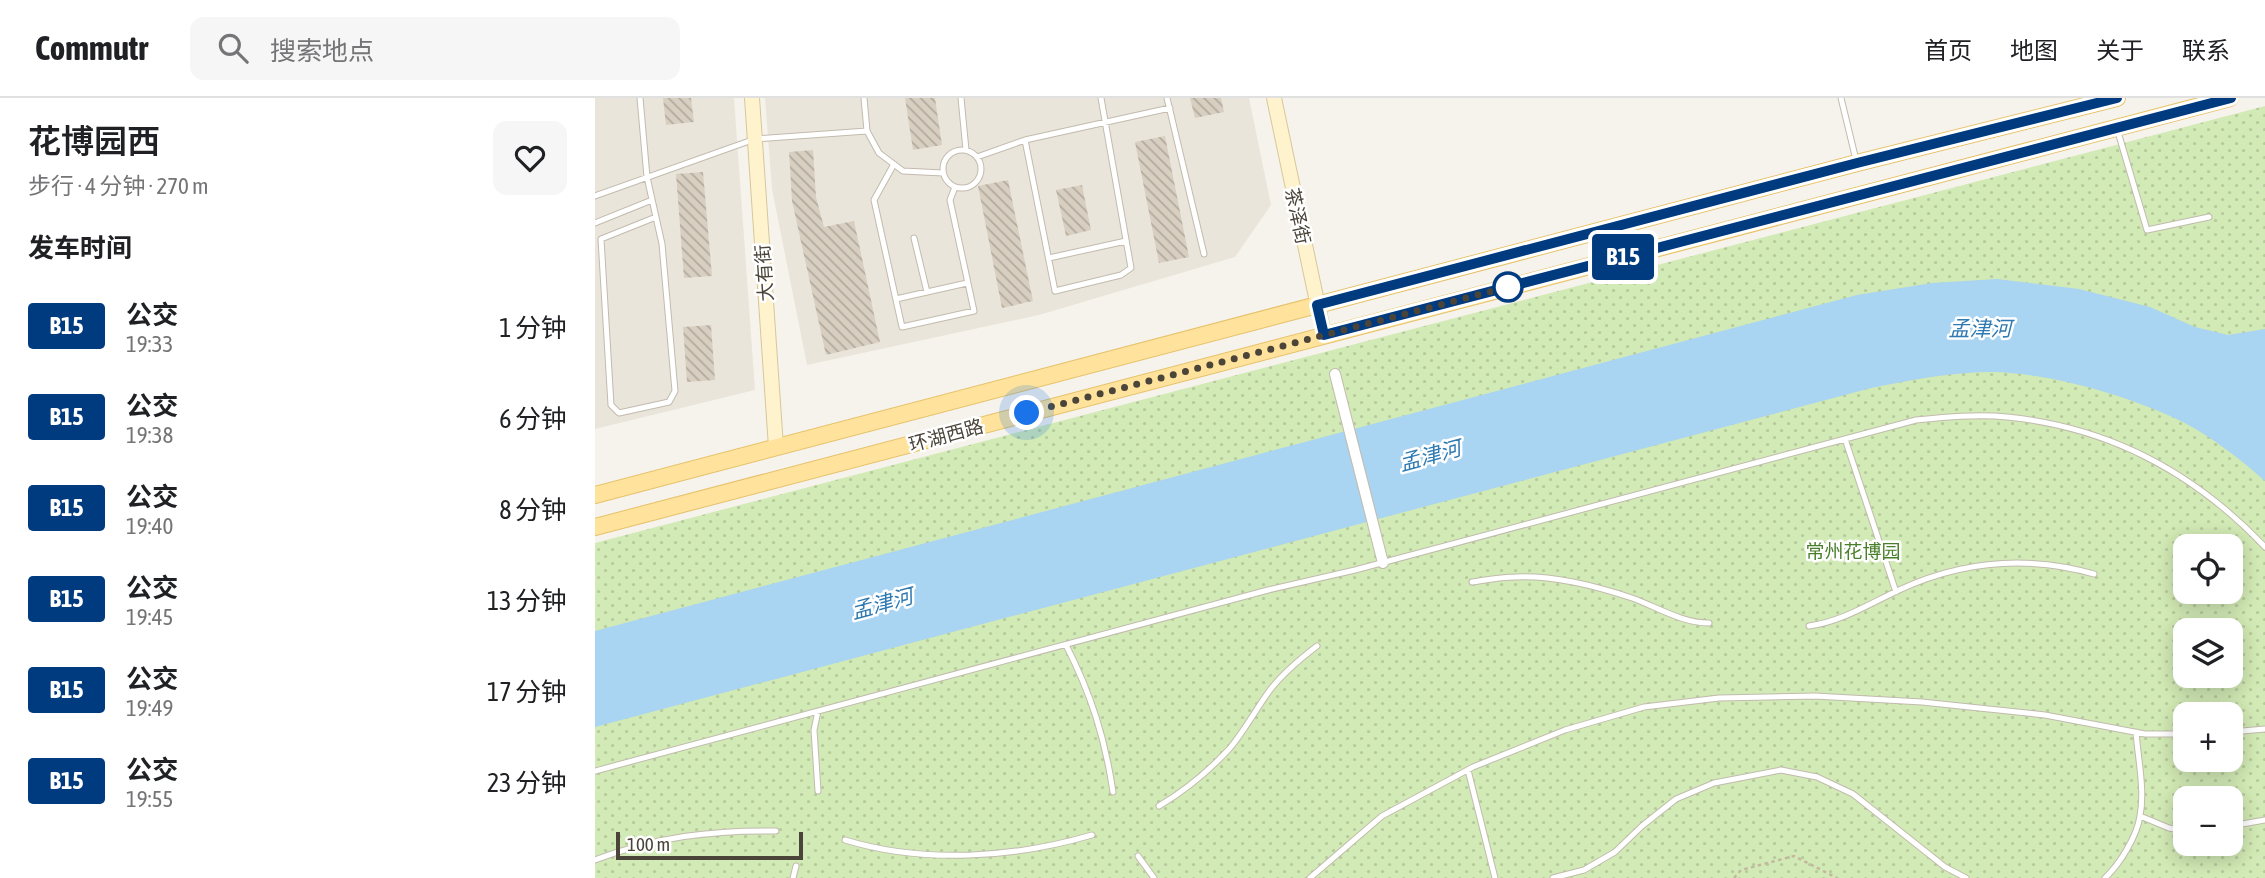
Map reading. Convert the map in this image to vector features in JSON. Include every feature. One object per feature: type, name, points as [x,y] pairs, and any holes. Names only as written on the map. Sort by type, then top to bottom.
[{"type":"main road","name":"环湖西路","points":[[595,495],[1857,163],[2117,98]]},
{"type":"main road","name":"环湖西路","points":[[595,527],[2230,98]]},
{"type":"street","name":"大有街","points":[[752,98],[776,447]]},
{"type":"street","name":"茶泽街","points":[[1273,98],[1324,335]]},
{"type":"street","points":[[1335,374],[1383,563]]},
{"type":"lane","points":[[640,98],[647,177],[662,244],[675,391],[669,402],[618,413],[611,405],[601,239],[656,218]]},
{"type":"lane","points":[[864,98],[867,131],[880,153],[903,171],[943,173]]},
{"type":"lane","points":[[961,98],[966,150]]},
{"type":"lane","points":[[1025,140],[1055,291],[1121,275],[1131,268],[1101,98]]},
{"type":"lane","points":[[1167,98],[1204,254]]},
{"type":"lane","points":[[1841,98],[1857,163]]},
{"type":"lane","points":[[977,157],[1025,140],[1170,108]]},
{"type":"lane","points":[[2117,128],[2147,230],[2209,217]]},
{"type":"lane","points":[[595,196],[755,139],[867,131]]},
{"type":"lane","points":[[966,150],[977,157],[981,169],[977,181],[967,187],[955,187],[945,179],[943,167],[948,155],[966,150]]},
{"type":"lane","points":[[894,164],[874,200],[902,327],[974,311],[950,200],[955,187]]},
{"type":"lane","points":[[595,223],[652,200]]},
{"type":"lane","points":[[914,238],[927,292]]},
{"type":"lane","points":[[1049,258],[1126,241]]},
{"type":"lane","points":[[896,299],[967,283]]},
{"type":"lane","points":[[595,771],[1268,590],[1383,563],[1916,420],[1954,416],[2005,416],[2054,424],[2100,436],[2150,456],[2199,488],[2242,523],[2265,547]]},
{"type":"lane","points":[[1845,439],[1896,592]]},
{"type":"lane","points":[[1809,626],[1828,623],[1849,615],[1947,571],[1975,566],[2051,565],[2094,574]]},
{"type":"lane","points":[[1472,582],[1516,577],[1559,580],[1610,591],[1684,619],[1709,624]]},
{"type":"lane","points":[[1066,645],[1094,706],[1107,752],[1113,792]]},
{"type":"lane","points":[[1159,806],[1204,774],[1237,739],[1270,690],[1292,666],[1317,646]]},
{"type":"lane","points":[[1310,878],[1382,816],[1468,769],[1565,730],[1644,707],[1719,698],[1815,696],[1922,702],[2045,715],[2136,732],[2173,733]]},
{"type":"lane","points":[[818,711],[814,730],[818,791]]},
{"type":"lane","points":[[2243,731],[2265,729]]},
{"type":"lane","points":[[2105,878],[2119,864],[2140,816],[2141,790],[2136,732]]},
{"type":"lane","points":[[1468,769],[1495,878]]},
{"type":"lane","points":[[1553,878],[1584,870],[1615,852],[1676,799],[1714,783],[1781,770],[1817,776],[1853,794],[1945,867],[1966,878]]},
{"type":"lane","points":[[2140,816],[2173,829]]},
{"type":"lane","points":[[2243,824],[2265,820]]},
{"type":"lane","points":[[595,860],[628,848],[704,832],[776,831]]},
{"type":"lane","points":[[845,840],[896,852],[928,856],[1030,849],[1063,844],[1092,835]]},
{"type":"lane","points":[[1138,856],[1153,878]]},
{"type":"lane","points":[[793,878],[796,866]]},
{"type":"path","points":[[1734,878],[1741,870],[1794,856],[1836,878]]},
{"type":"shaded area","points":[[595,98],[734,98],[755,390],[595,429]]},
{"type":"shaded area","points":[[765,98],[1249,98],[1271,205],[1235,257],[1039,315],[807,365],[772,189]]},
{"type":"green space","name":"常州花博园","points":[[2265,106],[2265,878],[595,878],[595,543]]},
{"type":"water","name":"孟津河","points":[[1997,279],[2079,289],[2150,307],[2195,327],[2228,335],[2265,329],[2265,481],[2194,428],[2162,412],[2115,395],[2064,381],[2015,373],[1977,372],[1931,377],[1871,388],[595,727],[595,631],[1857,295],[1932,283]]},
{"type":"building","points":[[663,98],[691,98],[694,122],[666,125]]},
{"type":"building","points":[[905,98],[935,98],[942,145],[913,150]]},
{"type":"building","points":[[1190,98],[1221,98],[1224,112],[1195,118]]},
{"type":"building","points":[[1165,136],[1189,257],[1159,263],[1135,142]]},
{"type":"building","points":[[813,150],[816,197],[824,227],[854,221],[880,342],[826,355],[792,201],[789,152]]},
{"type":"building","points":[[703,172],[712,276],[684,278],[676,174]]},
{"type":"building","points":[[1008,180],[1033,301],[1002,308],[978,186]]},
{"type":"building","points":[[1082,185],[1091,230],[1066,236],[1056,190]]},
{"type":"building","points":[[711,325],[715,380],[687,382],[683,327]]},
{"type":"bus line","name":"B15","points":[[2117,98],[1857,163],[1317,305],[1324,335],[2231,98]]},
{"type":"route","points":[[1027,413],[1508,287]]}]
